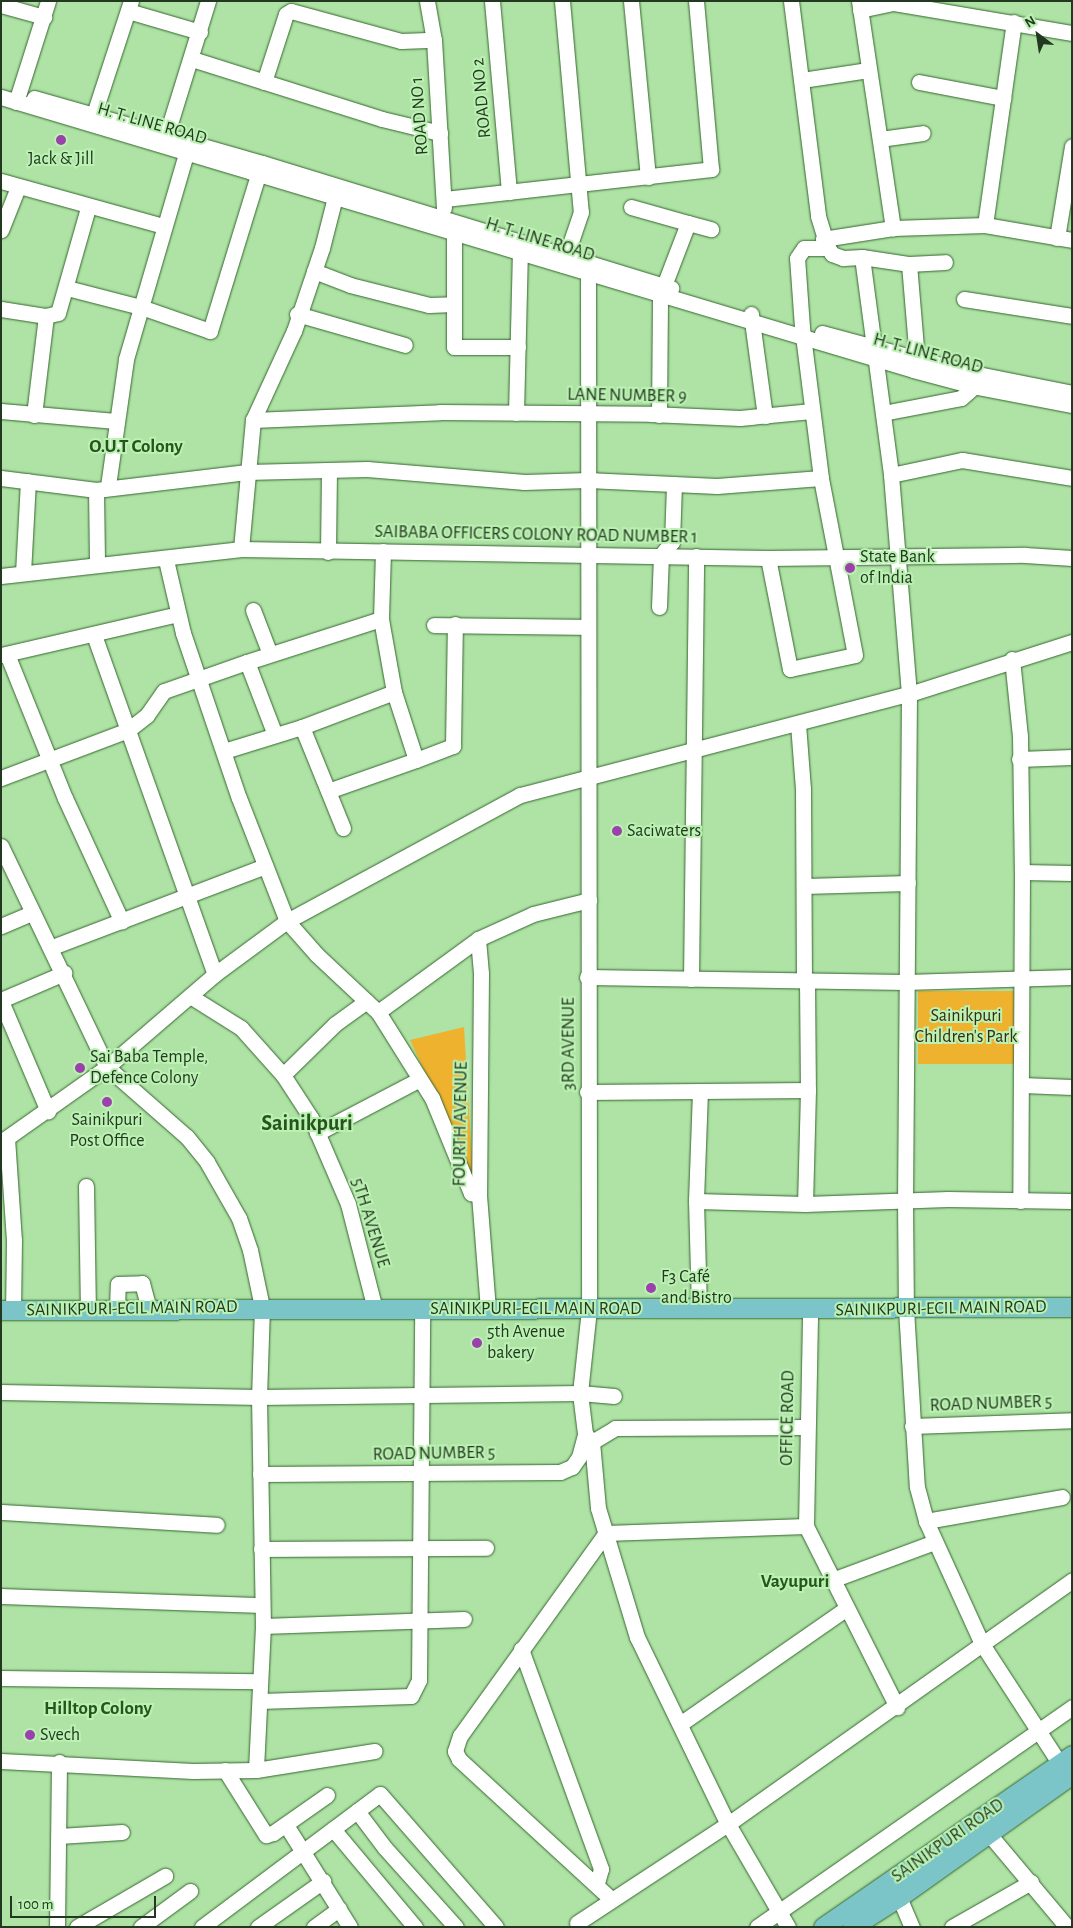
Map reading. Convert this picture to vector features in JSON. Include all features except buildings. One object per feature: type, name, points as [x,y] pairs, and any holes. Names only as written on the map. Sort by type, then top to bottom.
[{"type":"main road","name":"SAINIKPURI-ECIL MAIN ROAD","points":[[7,1310],[262,1307],[488,1310],[810,1310],[1072,1307]]},
{"type":"main road","name":"SAINIKPURI ROAD","points":[[852,1927],[899,1898],[948,1852],[989,1834],[1069,1769]]},
{"type":"main road","name":"SAINIKPURI ROAD","points":[[823,1927],[948,1852],[1069,1769]]},
{"type":"street","points":[[18,98],[48,1]]},
{"type":"street","points":[[165,140],[192,59],[208,1]]},
{"type":"street","name":"ROAD NO 1","points":[[427,1],[434,40],[446,226],[454,304],[454,347],[518,347]]},
{"type":"street","name":"ROAD NO 2","points":[[492,1],[509,192]]},
{"type":"street","points":[[562,1],[576,178],[579,184],[581,212],[564,261]]},
{"type":"street","points":[[631,1],[648,177]]},
{"type":"street","points":[[445,198],[711,169],[696,1]]},
{"type":"street","points":[[791,1],[814,190],[826,243],[832,254],[843,258],[862,257],[909,264],[945,262]]},
{"type":"street","points":[[893,228],[868,70],[860,5],[895,2],[962,8],[1014,22],[1072,33]]},
{"type":"street","points":[[1,5],[44,17]]},
{"type":"street","points":[[94,114],[129,6],[200,32]]},
{"type":"street","points":[[264,82],[288,12],[401,41],[434,40]]},
{"type":"street","points":[[985,225],[1014,22]]},
{"type":"street","points":[[192,59],[382,119],[440,133]]},
{"type":"street","points":[[802,80],[868,70]]},
{"type":"street","points":[[918,82],[1003,98]]},
{"type":"street","name":"H. T. LINE ROAD","points":[[1,89],[18,98],[165,140],[802,333],[1072,405]]},
{"type":"street","name":"H. T. LINE ROAD","points":[[1,98],[18,98],[94,114],[165,140]]},
{"type":"street","points":[[880,139],[923,133]]},
{"type":"street","points":[[768,558],[790,669],[855,655],[834,558],[821,478],[802,333],[797,258],[804,248],[893,228],[985,225],[1064,239],[1072,146]]},
{"type":"street","points":[[97,565],[102,488],[116,421],[126,359],[163,226],[188,147]]},
{"type":"street","points":[[67,288],[141,308],[210,331],[260,169]]},
{"type":"street","points":[[1,181],[88,208],[163,226]]},
{"type":"street","points":[[1,230],[18,187]]},
{"type":"street","points":[[241,549],[253,420],[294,330],[297,314],[314,271],[336,192]]},
{"type":"street","points":[[631,206],[711,229]]},
{"type":"street","points":[[1,308],[46,316],[58,313],[67,288],[88,208]]},
{"type":"street","points":[[659,415],[662,291],[688,223]]},
{"type":"street","points":[[516,413],[520,247]]},
{"type":"street","points":[[862,257],[873,353],[891,475],[909,694],[908,883],[905,982],[906,1309],[917,1487],[926,1521],[982,1644],[1038,1732],[1069,1769]]},
{"type":"street","points":[[909,264],[917,359]]},
{"type":"street","name":"3RD AVENUE","points":[[590,269],[587,778],[589,900],[589,1309],[580,1393],[589,1438],[598,1508],[637,1637],[728,1824],[788,1927]]},
{"type":"street","points":[[314,271],[350,285],[429,305],[454,304]]},
{"type":"street","points":[[964,299],[1072,316]]},
{"type":"street","points":[[297,314],[405,345]]},
{"type":"street","points":[[34,415],[46,316]]},
{"type":"street","points":[[751,317],[765,416]]},
{"type":"street","name":"H. T. LINE ROAD","points":[[873,353],[917,359],[979,381],[1072,393]]},
{"type":"street","points":[[883,413],[961,398],[979,381]]},
{"type":"street","points":[[1,411],[116,421]]},
{"type":"street","name":"LANE NUMBER 9","points":[[253,420],[440,412],[765,416],[812,411]]},
{"type":"street","points":[[891,475],[962,460],[1072,478]]},
{"type":"street","points":[[1,478],[102,488],[247,472],[367,469],[524,482],[588,480],[717,486],[821,478]]},
{"type":"street","points":[[328,552],[330,470]]},
{"type":"street","points":[[22,573],[28,481]]},
{"type":"street","points":[[659,607],[661,555],[672,542],[674,484]]},
{"type":"street","name":"SAIBABA OFFICERS COLONY ROAD NUMBER 1","points":[[1,576],[97,565],[166,560],[241,549],[328,552],[383,551],[768,558],[1025,555],[1072,558]]},
{"type":"street","points":[[383,551],[381,619],[394,692],[416,760]]},
{"type":"street","points":[[691,979],[696,556]]},
{"type":"street","points":[[166,560],[178,614],[199,678],[287,921],[317,955],[378,1012],[432,1098],[464,1181],[471,1193],[479,1195]]},
{"type":"street","points":[[253,610],[270,654]]},
{"type":"street","points":[[122,922],[4,655],[178,614]]},
{"type":"street","points":[[1,778],[51,762],[128,730],[147,714],[164,690],[381,619]]},
{"type":"street","points":[[328,792],[453,746],[455,624]]},
{"type":"street","points":[[434,625],[588,627]]},
{"type":"street","points":[[94,635],[215,974]]},
{"type":"street","points":[[7,1310],[14,1241],[4,1140],[48,1111],[107,1067],[215,974],[287,921],[520,795],[909,694],[1012,659],[1072,642]]},
{"type":"street","points":[[1012,659],[1019,758],[1022,872],[1020,1202]]},
{"type":"street","points":[[247,662],[275,735]]},
{"type":"street","points":[[224,750],[302,727],[394,692]]},
{"type":"street","points":[[798,724],[803,789],[808,1090],[805,1204]]},
{"type":"street","points":[[302,727],[342,828]]},
{"type":"street","points":[[1019,758],[1072,757]]},
{"type":"street","points":[[2,851],[31,913],[52,947],[107,1067],[187,1137],[207,1162],[239,1218],[250,1250],[262,1307],[259,1397],[263,1626],[256,1770]]},
{"type":"street","points":[[52,947],[122,922],[187,894],[266,866]]},
{"type":"street","points":[[1022,872],[1072,873]]},
{"type":"street","points":[[804,886],[908,883]]},
{"type":"street","points":[[378,1012],[478,939],[533,914],[589,900]]},
{"type":"street","points":[[1,926],[31,913]]},
{"type":"street","name":"FOURTH AVENUE","points":[[478,939],[481,974],[479,1195],[488,1310]]},
{"type":"street","points":[[48,1111],[1,1000],[64,973]]},
{"type":"street","points":[[588,977],[905,982],[1072,977]]},
{"type":"street","name":"5TH AVENUE","points":[[190,996],[241,1028],[283,1074],[317,1133],[348,1204],[376,1308]]},
{"type":"street","points":[[283,1074],[335,1024],[367,1002]]},
{"type":"street","points":[[317,1133],[420,1079]]},
{"type":"street","points":[[1022,1085],[1072,1086]]},
{"type":"street","points":[[588,1092],[808,1090]]},
{"type":"street","points":[[698,1310],[696,1201],[700,1091]]},
{"type":"street","points":[[86,1186],[88,1309]]},
{"type":"street","points":[[696,1201],[805,1204],[905,1201],[1072,1201]]},
{"type":"street","points":[[117,1308],[118,1284],[142,1283],[149,1308]]},
{"type":"street","points":[[260,1702],[411,1696],[419,1680],[422,1309]]},
{"type":"street","name":"OFFICE ROAD","points":[[806,1526],[806,1427],[810,1310]]},
{"type":"street","points":[[1,1392],[259,1397],[580,1393],[614,1396]]},
{"type":"street","name":"ROAD NUMBER 5","points":[[912,1426],[1072,1420]]},
{"type":"street","points":[[589,1438],[615,1428],[806,1427]]},
{"type":"street","name":"ROAD NUMBER 5","points":[[260,1474],[560,1472],[572,1467],[589,1438]]},
{"type":"street","points":[[926,1521],[1062,1497]]},
{"type":"street","points":[[1,1512],[217,1525]]},
{"type":"street","points":[[611,1899],[597,1883],[458,1759],[456,1751],[460,1736],[606,1533],[806,1526],[897,1707]]},
{"type":"street","points":[[832,1580],[935,1542]]},
{"type":"street","points":[[261,1549],[486,1548]]},
{"type":"street","points":[[577,1923],[728,1824],[897,1707],[1072,1580]]},
{"type":"street","points":[[1,1596],[262,1605]]},
{"type":"street","points":[[680,1724],[846,1608]]},
{"type":"street","points":[[263,1626],[464,1619]]},
{"type":"street","points":[[521,1649],[601,1869],[597,1883]]},
{"type":"street","points":[[1,1678],[259,1681]]},
{"type":"street","points":[[757,1927],[779,1914],[1072,1707]]},
{"type":"street","points":[[1,1761],[256,1770],[374,1751]]},
{"type":"street","points":[[57,1927],[59,1762]]},
{"type":"street","points":[[225,1770],[266,1835],[286,1825],[327,1795]]},
{"type":"street","points":[[202,1927],[303,1854],[333,1828],[380,1794],[496,1927]]},
{"type":"street","points":[[357,1811],[385,1848],[456,1927]]},
{"type":"street","points":[[286,1825],[303,1854],[323,1881],[350,1927]]},
{"type":"street","points":[[333,1828],[415,1927]]},
{"type":"street","points":[[59,1836],[122,1832]]},
{"type":"street","points":[[989,1834],[1031,1882],[1059,1924]]},
{"type":"street","points":[[77,1927],[165,1876]]},
{"type":"street","points":[[258,1927],[323,1881]]},
{"type":"street","points":[[952,1927],[1031,1882]]},
{"type":"street","points":[[141,1927],[190,1891]]},
{"type":"street","points":[[899,1898],[912,1927]]},
{"type":"street","points":[[314,1927],[339,1909]]},
{"type":"green space","name":"Sainikpuri Children's Park","points":[[918,991],[1014,991],[1014,1064],[918,1064]]},
{"type":"green space","points":[[464,1027],[473,1178],[410,1040]]},
{"type":"place","name":"Jack & Jill","points":[[61,140]]},
{"type":"place","name":"State Bank of India","points":[[850,568]]},
{"type":"place","name":"Saciwaters","points":[[617,831]]},
{"type":"place","name":"Sai Baba Temple, Defence Colony","points":[[80,1068]]},
{"type":"place","name":"Sainikpuri Post Office","points":[[107,1102]]},
{"type":"place","name":"F3 Café and Bistro","points":[[651,1288]]},
{"type":"place","name":"5th Avenue bakery","points":[[477,1343]]},
{"type":"place","name":"Svech","points":[[30,1735]]},
{"type":"district","name":"O.U.T Colony","points":[[136,447]]},
{"type":"district","name":"Sainikpuri","points":[[307,1124]]},
{"type":"district","name":"Vayupuri","points":[[795,1582]]},
{"type":"district","name":"Hilltop Colony","points":[[98,1709]]}]
